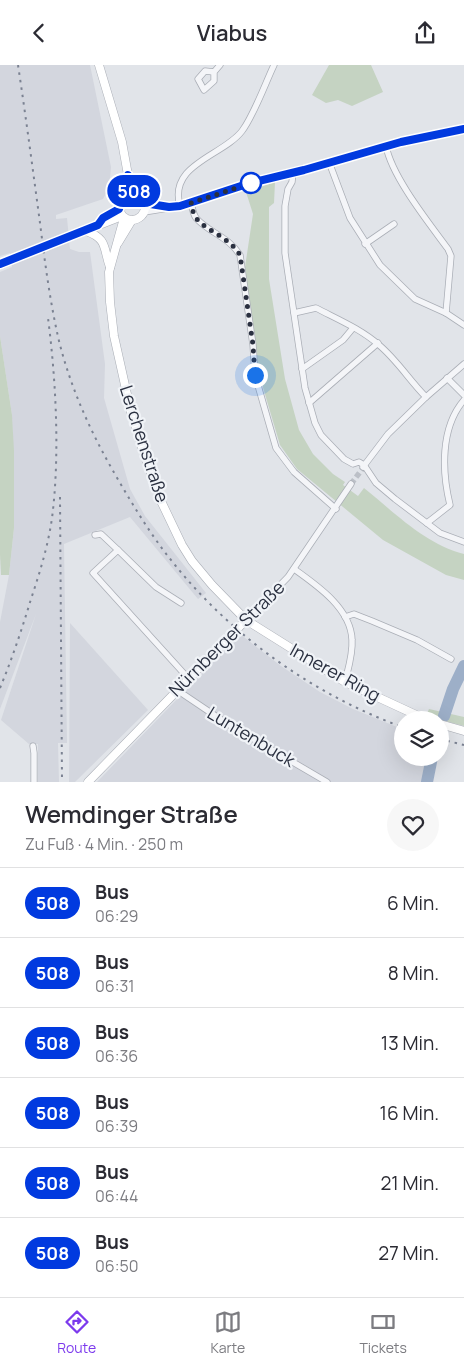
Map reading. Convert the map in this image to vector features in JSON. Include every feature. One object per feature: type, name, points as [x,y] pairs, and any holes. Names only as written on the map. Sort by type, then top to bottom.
[{"type":"main road","points":[[99,65],[126,158],[128,175],[126,182],[130,195]]},
{"type":"main road","points":[[0,264],[86,231],[98,225],[103,218],[124,216],[139,218],[144,212],[144,203],[140,198],[130,195],[122,200],[124,216]]},
{"type":"main road","name":"Lerchenstraße","points":[[124,216],[110,267],[111,311],[121,373],[131,412],[170,523],[192,561],[246,620]]},
{"type":"main road","points":[[86,231],[98,236],[104,244],[110,267]]},
{"type":"main road","name":"Nürnberger Straße","points":[[88,782],[246,620]]},
{"type":"main road","name":"Innerer Ring","points":[[246,620],[345,683],[407,711]]},
{"type":"main road","points":[[449,727],[464,731]]},
{"type":"street","points":[[214,72],[220,65]]},
{"type":"street","points":[[180,206],[178,186],[203,158],[232,140],[242,131],[274,65]]},
{"type":"street","points":[[464,129],[386,146],[292,173],[292,182],[288,189],[285,206],[284,230],[285,253],[302,369],[309,403],[321,435],[344,459],[352,464],[359,462],[376,483],[440,533],[464,542]]},
{"type":"street","points":[[386,146],[388,155],[402,183],[451,256],[446,313]]},
{"type":"street","points":[[329,163],[350,218],[380,265],[415,299],[446,313],[464,325]]},
{"type":"street","points":[[144,212],[180,206],[280,175]]},
{"type":"street","points":[[144,203],[169,207]]},
{"type":"street","points":[[191,203],[196,217],[235,246],[240,255],[253,345],[255,375],[276,448],[294,472],[336,509]]},
{"type":"street","points":[[365,244],[394,224]]},
{"type":"street","points":[[294,313],[316,308],[378,343],[426,397]]},
{"type":"street","points":[[302,369],[343,341],[353,328]]},
{"type":"street","points":[[309,403],[378,343]]},
{"type":"street","points":[[363,467],[388,435],[426,397],[464,364]]},
{"type":"street","points":[[447,378],[464,395]]},
{"type":"street","points":[[427,523],[450,505],[444,474],[446,441],[452,421],[462,402]]},
{"type":"street","name":"Nürnberger Straße","points":[[246,620],[269,598],[294,569],[351,484]]},
{"type":"street","points":[[95,535],[102,534],[156,587],[181,603]]},
{"type":"street","points":[[118,550],[93,573],[188,678]]},
{"type":"street","points":[[294,569],[336,604],[350,625],[352,639],[345,683]]},
{"type":"street","points":[[345,617],[354,614],[372,621],[417,640],[451,659]]},
{"type":"street","name":"Luntenbuck","points":[[176,690],[226,723],[328,782]]},
{"type":"street","points":[[33,746],[34,782]]},
{"type":"shaded area","points":[[0,65],[90,65],[111,167],[109,188],[103,199],[56,215],[56,219],[67,218],[70,249],[79,252],[90,252],[105,364],[104,398],[130,489],[145,516],[206,593],[198,599],[130,517],[64,544],[67,743],[58,743],[59,782],[38,782],[38,744],[29,744],[1,720],[36,614],[0,709],[0,622],[9,575],[14,528],[12,415],[0,336],[0,272],[12,267],[10,253],[0,256]]},
{"type":"shaded area","points":[[70,623],[148,710],[75,782],[69,782]]},
{"type":"shaded area","points":[[240,634],[281,666],[320,692],[353,709],[394,726],[394,766],[427,766],[422,782],[97,782]]},
{"type":"green space","points":[[329,65],[371,65],[383,92],[352,106],[338,100],[326,103],[312,95]]},
{"type":"green space","points":[[275,182],[274,203],[269,207],[269,279],[285,379],[299,430],[313,454],[333,474],[345,482],[343,485],[358,496],[364,488],[423,535],[436,543],[464,554],[464,580],[446,575],[383,540],[297,469],[280,445],[257,367],[245,267],[253,214],[246,192]]},
{"type":"green space","points":[[0,336],[12,415],[14,451],[14,528],[9,575],[1,575],[0,555]]},
{"type":"green space","points":[[449,714],[464,717],[464,726],[449,722]]},
{"type":"waterway","points":[[446,711],[453,689],[464,666]]},
{"type":"waterway","points":[[427,782],[430,766]]},
{"type":"tunnel","points":[[280,175],[291,173]]},
{"type":"tunnel","points":[[351,484],[363,468]]},
{"type":"railway","points":[[18,65],[48,282],[59,341],[69,376],[83,410],[98,444],[116,476],[144,522],[175,565],[223,617],[250,640],[308,681],[370,714],[394,724]]},
{"type":"railway","points":[[0,688],[17,644],[38,579],[52,518],[56,469],[56,418],[48,318]]},
{"type":"railway","points":[[60,497],[62,782]]},
{"type":"railway","points":[[449,741],[464,745]]},
{"type":"bus line","name":"508","points":[[0,264],[98,225],[103,218],[119,209],[119,205],[126,196],[128,175],[132,182],[134,195],[144,203],[169,207],[180,206],[250,183],[304,170],[401,142],[464,129]]},
{"type":"route","points":[[251,183],[191,203],[196,217],[235,246],[240,255],[253,345],[255,375]]}]
